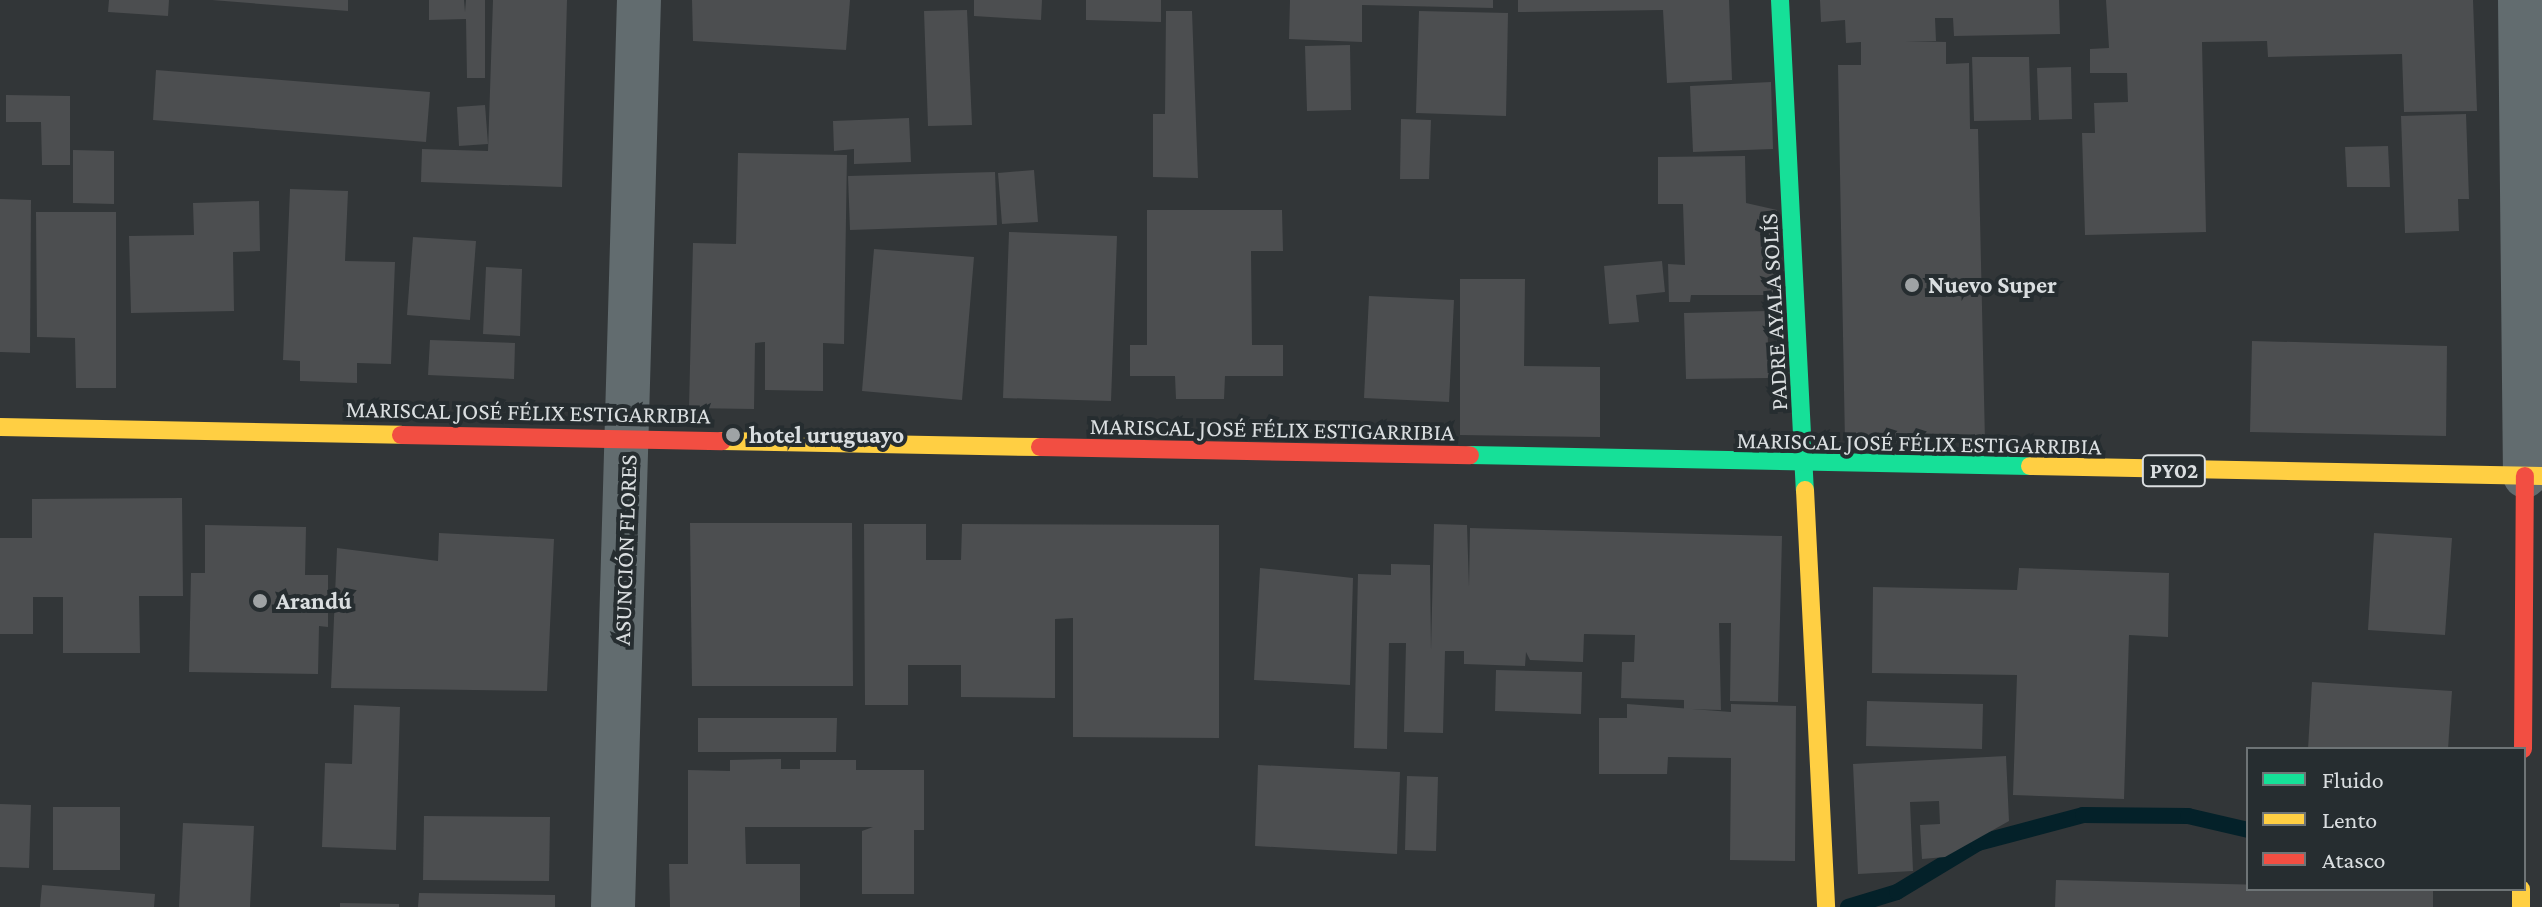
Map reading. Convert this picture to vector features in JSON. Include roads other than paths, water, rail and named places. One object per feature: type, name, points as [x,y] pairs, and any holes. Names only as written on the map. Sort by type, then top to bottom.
[{"type":"main road","name":"PADRE AYALA SOLÍS","points":[[1780,0],[1826,814],[1826,907]]},
{"type":"main road","name":"MARISCAL JOSÉ FÉLIX ESTIGARRIBIA","points":[[0,427],[628,437],[1807,466],[2533,476]]},
{"type":"main road","points":[[2523,747],[2533,476]]},
{"type":"street","name":"ASUNCIÓN FLORES","points":[[613,907],[639,0]]},
{"type":"street","points":[[2520,0],[2533,476]]},
{"type":"waterway","points":[[1848,907],[1897,892],[1978,843],[2083,815],[2188,816],[2246,830]]},
{"type":"place","name":"Nuevo Super","points":[[1912,285]]},
{"type":"place","name":"hotel uruguayo","points":[[733,435]]},
{"type":"place","name":"Arandú","points":[[260,601]]}]
